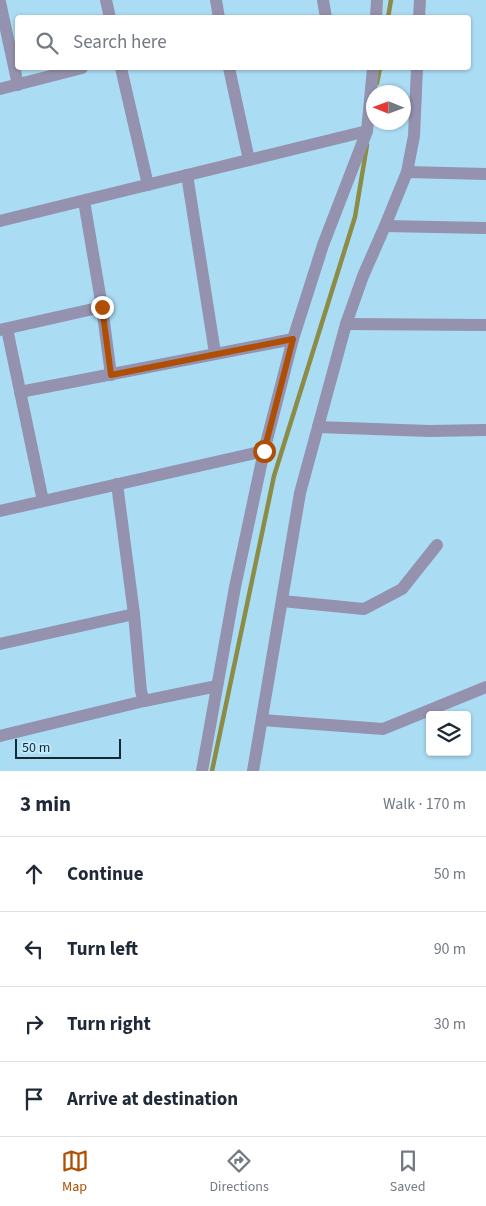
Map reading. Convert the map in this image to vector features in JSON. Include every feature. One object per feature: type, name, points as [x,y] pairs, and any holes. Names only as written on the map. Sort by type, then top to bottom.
[{"type":"street","points":[[106,0],[109,15]]},
{"type":"street","points":[[216,0],[218,15]]},
{"type":"street","points":[[323,0],[326,15]]},
{"type":"street","points":[[376,15],[377,0]]},
{"type":"street","points":[[419,15],[420,0]]},
{"type":"street","points":[[0,2],[18,85]]},
{"type":"street","points":[[0,90],[74,70]]},
{"type":"street","points":[[122,70],[148,185]]},
{"type":"street","points":[[229,70],[249,160]]},
{"type":"street","points":[[202,771],[234,587],[264,451],[293,339],[323,245],[367,131],[373,70]]},
{"type":"street","points":[[253,771],[300,493],[346,324],[363,276],[407,172],[414,136],[417,70]]},
{"type":"street","points":[[0,221],[367,131]]},
{"type":"street","points":[[407,172],[486,174]]},
{"type":"street","points":[[187,176],[216,353]]},
{"type":"street","points":[[84,201],[102,307],[111,375]]},
{"type":"street","points":[[385,226],[486,228]]},
{"type":"street","points":[[43,501],[20,392],[3,329],[102,307]]},
{"type":"street","points":[[346,324],[486,325]]},
{"type":"street","points":[[20,392],[293,339]]},
{"type":"street","points":[[318,427],[429,431],[486,430]]},
{"type":"street","points":[[0,511],[264,451]]},
{"type":"street","points":[[117,484],[134,614],[140,691],[144,701]]},
{"type":"street","points":[[282,601],[364,609],[402,589],[437,545]]},
{"type":"street","points":[[0,644],[134,614]]},
{"type":"street","points":[[0,736],[144,701],[217,686]]},
{"type":"street","points":[[262,720],[383,729],[486,687]]},
{"type":"waterway","points":[[388,15],[391,0]]},
{"type":"waterway","points":[[377,83],[380,70]]},
{"type":"waterway","points":[[212,771],[274,476],[355,217],[367,145]]},
{"type":"route","points":[[102,307],[111,375],[293,339],[264,451]]}]
